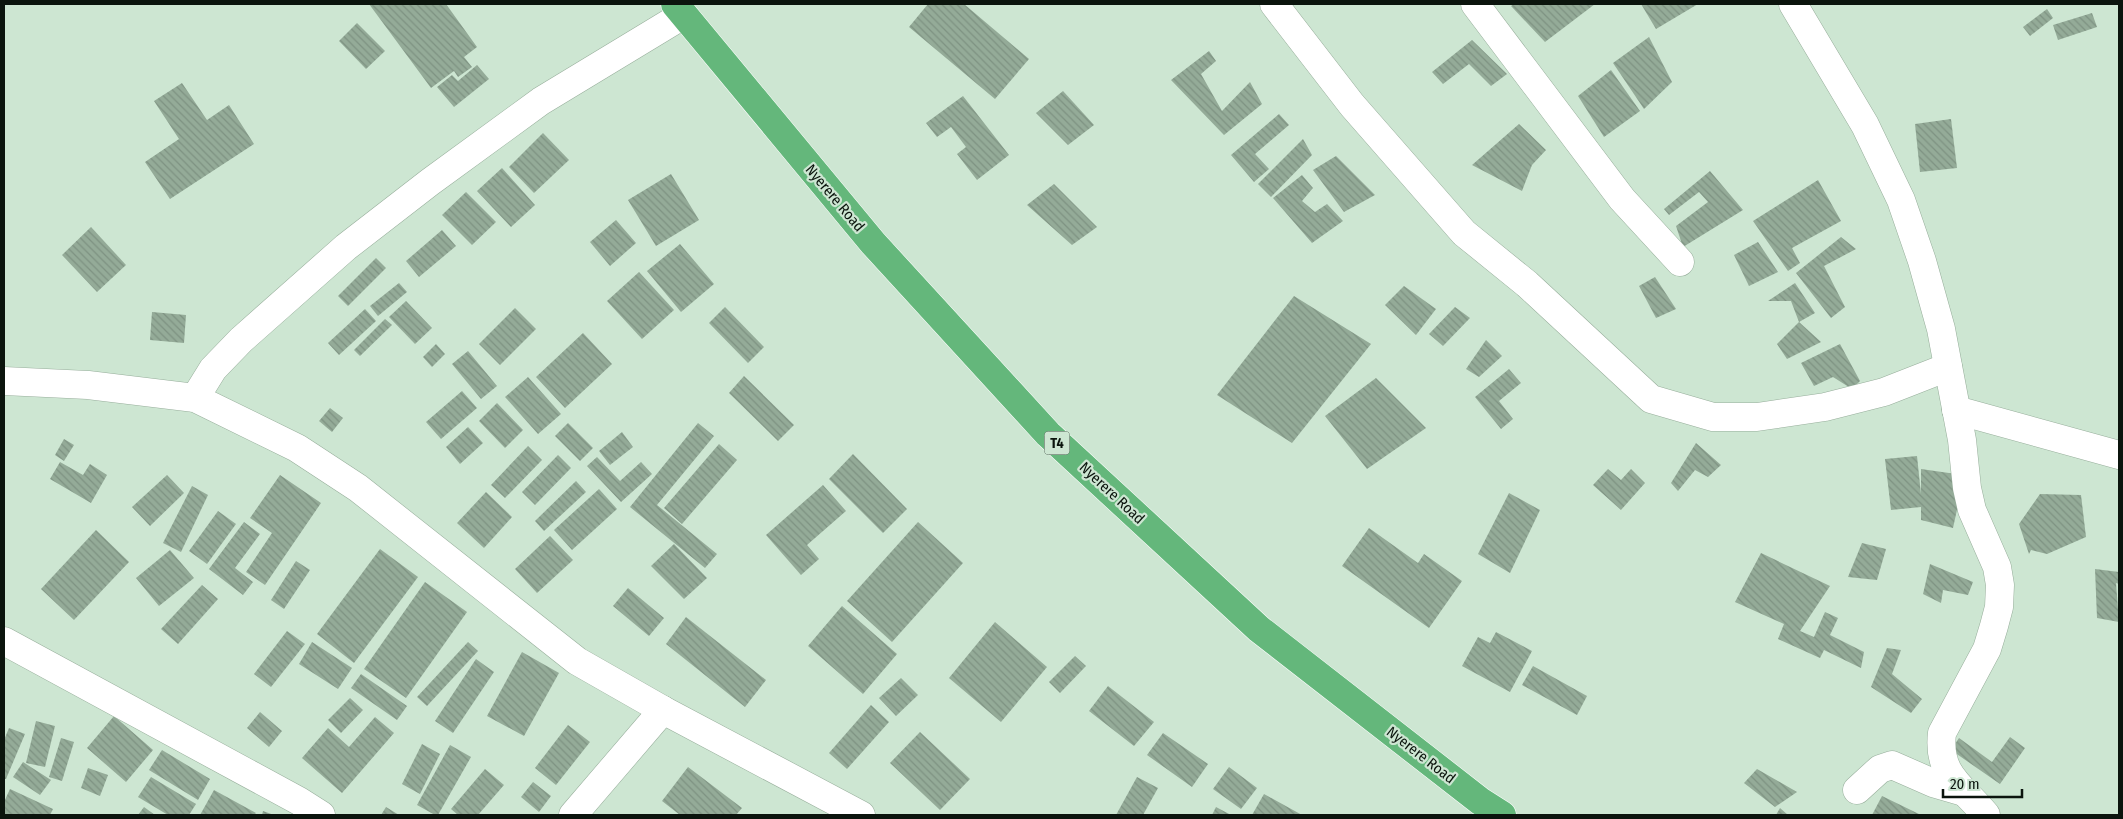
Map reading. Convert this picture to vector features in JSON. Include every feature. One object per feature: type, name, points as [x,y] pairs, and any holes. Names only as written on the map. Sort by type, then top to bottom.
[{"type":"highway","name":"Nyerere Road","points":[[679,10],[873,243],[1048,434],[1259,629],[1480,801],[1502,815]]},
{"type":"street","points":[[1274,4],[1352,105],[1464,233],[1527,284],[1651,399],[1713,417],[1757,417],[1834,405],[1884,392],[1948,368]]},
{"type":"street","points":[[1475,4],[1622,199],[1680,262]]},
{"type":"street","points":[[1793,4],[1865,125],[1901,200],[1924,269],[1941,330],[1956,410],[1967,488],[1979,530],[1997,567],[2000,585],[1999,607],[1987,649],[1942,732],[1940,748],[1945,768],[1986,815]]},
{"type":"street","points":[[195,398],[213,369],[241,340],[346,247],[430,182],[541,101],[679,10]]},
{"type":"street","points":[[4,381],[88,385],[195,398],[298,448],[358,488],[577,661],[663,710],[861,815]]},
{"type":"street","points":[[1956,410],[2119,455]]},
{"type":"street","points":[[4,640],[322,815]]},
{"type":"street","points":[[573,815],[663,710]]},
{"type":"street","points":[[1857,790],[1880,770],[1892,765],[1933,783],[1964,792]]},
{"type":"building","points":[[369,4],[446,4],[477,47],[464,57],[472,67],[458,77],[454,71],[431,88]]},
{"type":"building","points":[[928,4],[964,4],[1029,59],[995,99],[909,27]]},
{"type":"building","points":[[1514,4],[1595,4],[1545,42],[1511,6]]},
{"type":"building","points":[[1641,4],[1698,4],[1656,29]]},
{"type":"building","points":[[2047,9],[2053,18],[2030,36],[2023,27]]},
{"type":"building","points":[[2092,13],[2097,27],[2058,40],[2053,25]]},
{"type":"building","points":[[357,23],[385,51],[366,69],[339,41]]},
{"type":"building","points":[[1649,37],[1672,82],[1644,109],[1613,63]]},
{"type":"building","points":[[1472,40],[1507,74],[1491,86],[1469,64],[1443,84],[1432,72]]},
{"type":"building","points":[[1209,51],[1216,61],[1201,74],[1222,111],[1250,82],[1262,104],[1224,135],[1171,80]]},
{"type":"building","points":[[477,65],[489,79],[454,107],[437,87],[452,75],[458,81]]},
{"type":"building","points":[[1611,70],[1640,111],[1604,137],[1578,96]]},
{"type":"building","points":[[182,83],[207,120],[229,105],[254,144],[170,199],[145,162],[179,139],[154,101]]},
{"type":"building","points":[[1063,91],[1094,125],[1068,145],[1036,113]]},
{"type":"building","points":[[963,96],[1009,155],[977,180],[957,154],[966,147],[951,127],[937,137],[926,123]]},
{"type":"building","points":[[1279,114],[1289,125],[1255,154],[1269,169],[1254,182],[1231,155]]},
{"type":"building","points":[[1951,119],[1957,168],[1920,172],[1915,124]]},
{"type":"building","points":[[1519,124],[1546,150],[1532,165],[1522,191],[1472,165]]},
{"type":"building","points":[[543,133],[569,160],[534,193],[509,167]]},
{"type":"building","points":[[1303,139],[1312,155],[1271,197],[1258,184]]},
{"type":"building","points":[[1336,156],[1375,195],[1344,212],[1313,170]]},
{"type":"building","points":[[502,168],[535,205],[511,227],[477,191]]},
{"type":"building","points":[[1710,171],[1743,210],[1683,247],[1676,226],[1708,202],[1699,192],[1669,215],[1664,209]]},
{"type":"building","points":[[671,174],[699,220],[656,246],[628,200]]},
{"type":"building","points":[[1302,175],[1313,188],[1302,201],[1315,212],[1327,204],[1343,221],[1312,243],[1273,198]]},
{"type":"building","points":[[1818,180],[1841,221],[1792,248],[1800,263],[1788,271],[1753,221]]},
{"type":"building","points":[[1054,184],[1097,227],[1072,245],[1027,205]]},
{"type":"building","points":[[466,192],[496,222],[472,245],[442,215]]},
{"type":"building","points":[[616,220],[636,243],[610,266],[590,242]]},
{"type":"building","points":[[91,227],[126,265],[97,292],[62,255]]},
{"type":"building","points":[[442,230],[456,246],[419,277],[406,261]]},
{"type":"building","points":[[1841,237],[1856,249],[1824,266],[1845,307],[1831,318],[1796,273]]},
{"type":"building","points":[[1758,242],[1778,272],[1749,286],[1734,255]]},
{"type":"building","points":[[680,244],[714,284],[681,312],[647,271]]},
{"type":"building","points":[[376,258],[386,268],[348,306],[338,296]]},
{"type":"building","points":[[639,272],[674,310],[642,339],[607,301]]},
{"type":"building","points":[[1655,277],[1676,309],[1656,318],[1639,286]]},
{"type":"building","points":[[399,283],[407,292],[378,316],[370,306]]},
{"type":"building","points":[[1795,283],[1815,313],[1799,322],[1791,301],[1768,301]]},
{"type":"building","points":[[1404,286],[1436,309],[1416,335],[1385,305]]},
{"type":"building","points":[[1294,296],[1371,344],[1292,443],[1217,395]]},
{"type":"building","points":[[406,301],[432,328],[415,344],[389,317]]},
{"type":"building","points":[[725,307],[764,347],[748,363],[709,323]]},
{"type":"building","points":[[1455,307],[1470,318],[1443,346],[1429,334]]},
{"type":"building","points":[[515,308],[536,329],[500,365],[479,344]]},
{"type":"building","points":[[365,309],[376,321],[339,355],[328,343]]},
{"type":"building","points":[[152,312],[186,315],[184,343],[150,340]]},
{"type":"building","points":[[385,319],[392,325],[360,356],[354,350]]},
{"type":"building","points":[[1799,322],[1821,342],[1787,359],[1777,344]]},
{"type":"building","points":[[583,333],[612,364],[565,408],[536,377]]},
{"type":"building","points":[[1486,340],[1502,356],[1479,377],[1466,369]]},
{"type":"building","points":[[436,344],[445,354],[432,367],[423,357]]},
{"type":"building","points":[[1840,344],[1860,381],[1852,389],[1833,377],[1814,386],[1801,363]]},
{"type":"building","points":[[468,351],[497,386],[481,399],[452,364]]},
{"type":"building","points":[[1509,369],[1521,383],[1499,401],[1513,419],[1501,429],[1475,397]]},
{"type":"building","points":[[744,376],[794,425],[778,441],[729,393]]},
{"type":"building","points":[[528,377],[561,414],[538,434],[505,397]]},
{"type":"building","points":[[1376,378],[1426,428],[1367,469],[1325,416]]},
{"type":"building","points":[[462,391],[477,408],[441,439],[426,422]]},
{"type":"building","points":[[497,403],[523,430],[505,448],[479,421]]},
{"type":"building","points":[[330,408],[343,418],[332,432],[319,421]]},
{"type":"building","points":[[568,423],[593,448],[580,461],[555,436]]},
{"type":"building","points":[[698,423],[714,436],[657,505],[717,554],[705,568],[630,507]]},
{"type":"building","points":[[468,427],[483,443],[460,464],[446,447]]},
{"type":"building","points":[[622,432],[633,447],[610,465],[599,451]]},
{"type":"building","points":[[64,439],[74,445],[64,461],[55,455]]},
{"type":"building","points":[[1696,443],[1721,465],[1708,477],[1695,470],[1678,491],[1671,483]]},
{"type":"building","points":[[719,444],[737,460],[682,524],[664,508]]},
{"type":"building","points":[[528,446],[542,460],[505,498],[491,485]]},
{"type":"building","points":[[853,454],[907,509],[883,533],[829,479]]},
{"type":"building","points":[[558,455],[571,468],[535,505],[522,492]]},
{"type":"building","points":[[1917,456],[1921,494],[1921,469],[1956,474],[1952,483],[1962,487],[1953,528],[1921,520],[1921,507],[1891,510],[1885,459]]},
{"type":"building","points":[[597,457],[620,481],[641,462],[652,474],[621,502],[587,466]]},
{"type":"building","points":[[60,462],[83,475],[90,464],[107,475],[91,503],[50,479]]},
{"type":"building","points":[[1608,469],[1621,480],[1631,469],[1645,483],[1621,510],[1593,485]]},
{"type":"building","points":[[167,475],[184,493],[150,526],[132,507]]},
{"type":"building","points":[[280,475],[321,503],[265,585],[246,572],[272,533],[250,518]]},
{"type":"building","points":[[576,481],[586,492],[544,531],[535,521]]},
{"type":"building","points":[[823,485],[846,511],[807,545],[819,559],[801,575],[766,535]]},
{"type":"building","points":[[192,486],[208,495],[181,552],[163,543]]},
{"type":"building","points":[[599,489],[617,509],[572,550],[554,530]]},
{"type":"building","points":[[486,492],[512,517],[484,548],[457,523]]},
{"type":"building","points":[[1509,493],[1540,510],[1510,573],[1478,554]]},
{"type":"building","points":[[2040,494],[2081,495],[2086,537],[2047,554],[2031,550],[2029,554],[2019,524]]},
{"type":"building","points":[[218,511],[236,524],[207,564],[189,551]]},
{"type":"building","points":[[244,522],[260,534],[235,568],[253,582],[243,595],[209,569]]},
{"type":"building","points":[[918,522],[963,563],[892,642],[847,601]]},
{"type":"building","points":[[1369,528],[1418,563],[1424,554],[1462,581],[1429,628],[1342,566]]},
{"type":"building","points":[[96,530],[129,562],[74,620],[41,589]]},
{"type":"building","points":[[550,536],[573,560],[537,593],[515,569]]},
{"type":"building","points":[[1862,543],[1886,549],[1877,580],[1848,577]]},
{"type":"building","points":[[674,544],[707,578],[684,599],[651,566]]},
{"type":"building","points":[[380,549],[418,577],[354,663],[317,634]]},
{"type":"building","points":[[170,550],[194,578],[159,606],[136,578]]},
{"type":"building","points":[[1761,553],[1830,586],[1800,631],[1814,637],[1825,612],[1838,618],[1830,635],[1864,652],[1861,668],[1824,650],[1820,658],[1778,639],[1784,624],[1735,602]]},
{"type":"building","points":[[296,561],[310,570],[284,609],[271,600]]},
{"type":"building","points":[[1930,564],[1973,582],[1968,595],[1943,590],[1941,603],[1923,594]]},
{"type":"building","points":[[2095,569],[2119,572],[2119,584],[2116,583],[2119,622],[2097,618]]},
{"type":"building","points":[[425,582],[467,612],[406,698],[364,669]]},
{"type":"building","points":[[202,585],[218,599],[178,644],[161,629]]},
{"type":"building","points":[[628,588],[664,618],[649,636],[613,606]]},
{"type":"building","points":[[842,606],[897,654],[863,694],[808,646]]},
{"type":"building","points":[[686,617],[766,680],[745,707],[666,644]]},
{"type":"building","points":[[995,622],[1047,667],[1001,722],[949,678]]},
{"type":"building","points":[[287,631],[305,644],[271,687],[254,674]]},
{"type":"building","points":[[1496,632],[1532,651],[1510,692],[1462,666],[1478,637],[1490,643]]},
{"type":"building","points":[[312,642],[352,668],[338,689],[299,664]]},
{"type":"building","points":[[468,642],[478,651],[427,706],[417,697]]},
{"type":"building","points":[[1887,648],[1901,650],[1892,674],[1922,699],[1911,713],[1871,687]]},
{"type":"building","points":[[522,652],[559,673],[524,736],[487,716]]},
{"type":"building","points":[[1075,656],[1086,666],[1060,693],[1049,682]]},
{"type":"building","points":[[476,659],[494,672],[453,733],[435,721]]},
{"type":"building","points":[[1533,666],[1587,696],[1577,715],[1522,685]]},
{"type":"building","points":[[361,674],[407,706],[397,720],[351,688]]},
{"type":"building","points":[[901,678],[918,695],[896,716],[879,698]]},
{"type":"building","points":[[1108,686],[1154,722],[1134,746],[1089,711]]},
{"type":"building","points":[[350,698],[363,710],[341,733],[328,720]]},
{"type":"building","points":[[871,705],[889,722],[847,769],[829,753]]},
{"type":"building","points":[[260,712],[282,731],[269,747],[247,728]]},
{"type":"building","points":[[114,716],[153,750],[126,782],[87,748]]},
{"type":"building","points":[[375,717],[394,733],[342,793],[302,758],[328,728],[349,747]]},
{"type":"building","points":[[36,721],[55,726],[45,767],[26,763]]},
{"type":"building","points":[[568,725],[590,742],[556,785],[535,768]]},
{"type":"building","points":[[9,728],[25,734],[6,779],[4,779],[4,740]]},
{"type":"building","points":[[920,732],[970,779],[940,810],[890,763]]},
{"type":"building","points":[[1163,733],[1208,764],[1192,787],[1147,755]]},
{"type":"building","points":[[2010,737],[2025,748],[2000,784],[1951,750],[1959,738],[1992,762]]},
{"type":"building","points":[[61,738],[74,742],[62,781],[49,777]]},
{"type":"building","points":[[422,744],[440,754],[420,794],[402,784]]},
{"type":"building","points":[[450,745],[471,757],[438,815],[435,815],[417,805]]},
{"type":"building","points":[[162,750],[210,779],[198,800],[149,770]]},
{"type":"building","points":[[23,762],[51,780],[40,795],[13,777]]},
{"type":"building","points":[[688,767],[742,808],[736,815],[680,815],[662,801]]},
{"type":"building","points":[[1229,767],[1257,788],[1241,809],[1213,789]]},
{"type":"building","points":[[88,768],[108,775],[100,796],[81,788]]},
{"type":"building","points":[[485,769],[504,785],[478,815],[458,815],[451,809]]},
{"type":"building","points":[[1757,769],[1797,792],[1775,807],[1744,783]]},
{"type":"building","points":[[151,777],[196,804],[189,815],[168,815],[138,797]]},
{"type":"building","points":[[1137,777],[1158,788],[1143,815],[1116,815]]},
{"type":"building","points":[[533,782],[551,796],[539,812],[521,797]]},
{"type":"building","points":[[10,789],[53,809],[50,815],[4,815],[4,802]]},
{"type":"building","points":[[214,790],[256,813],[254,815],[200,815]]},
{"type":"building","points":[[1264,794],[1302,815],[1252,815]]},
{"type":"building","points":[[1882,796],[1921,815],[1872,815]]},
{"type":"building","points":[[144,807],[155,815],[138,815]]},
{"type":"building","points":[[386,807],[399,815],[381,815]]},
{"type":"building","points":[[1216,807],[1231,815],[1212,815]]},
{"type":"building","points":[[1780,808],[1788,815],[1776,815]]},
{"type":"building","points":[[263,811],[274,815],[262,815]]}]
